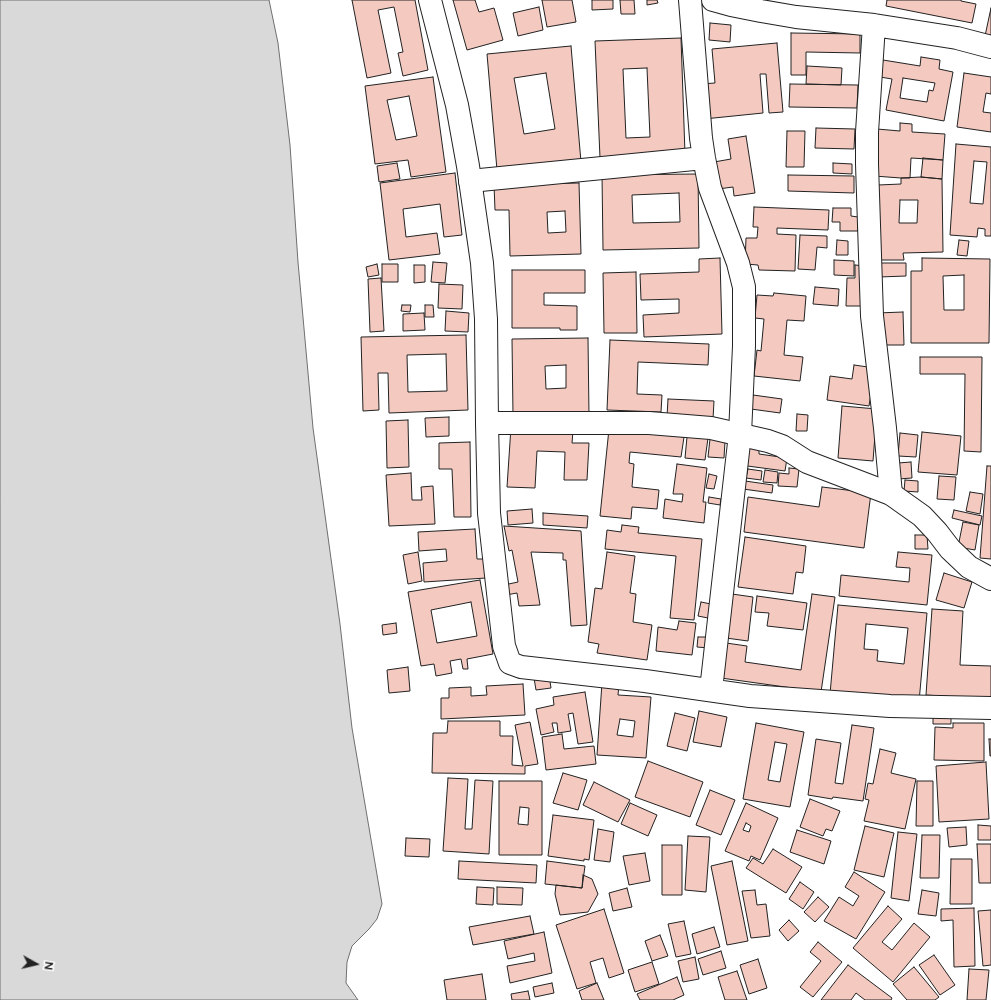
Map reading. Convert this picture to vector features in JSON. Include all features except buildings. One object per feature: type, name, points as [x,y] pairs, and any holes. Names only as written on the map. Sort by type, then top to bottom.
[{"type":"street","points":[[430,0],[457,105],[482,263],[486,319],[490,521],[504,646],[510,663],[521,668],[645,681],[750,696],[890,706],[991,708]]},
{"type":"street","points":[[690,0],[700,131],[704,158],[710,188],[738,263],[744,287],[744,346],[740,434],[712,690]]},
{"type":"street","points":[[713,0],[753,10],[796,17],[874,25],[957,38],[991,48]]},
{"type":"street","points":[[874,25],[867,132],[872,308],[891,494]]},
{"type":"street","points":[[470,181],[704,158]]},
{"type":"street","points":[[487,423],[649,423],[711,428],[768,441],[782,446],[807,462],[891,494],[922,516],[950,549],[969,567],[991,578]]},
{"type":"shaded area","points":[[0,0],[269,0],[278,43],[290,145],[298,262],[313,428],[340,624],[352,728],[382,904],[377,919],[352,946],[347,962],[346,983],[358,1000],[0,1000]]}]
